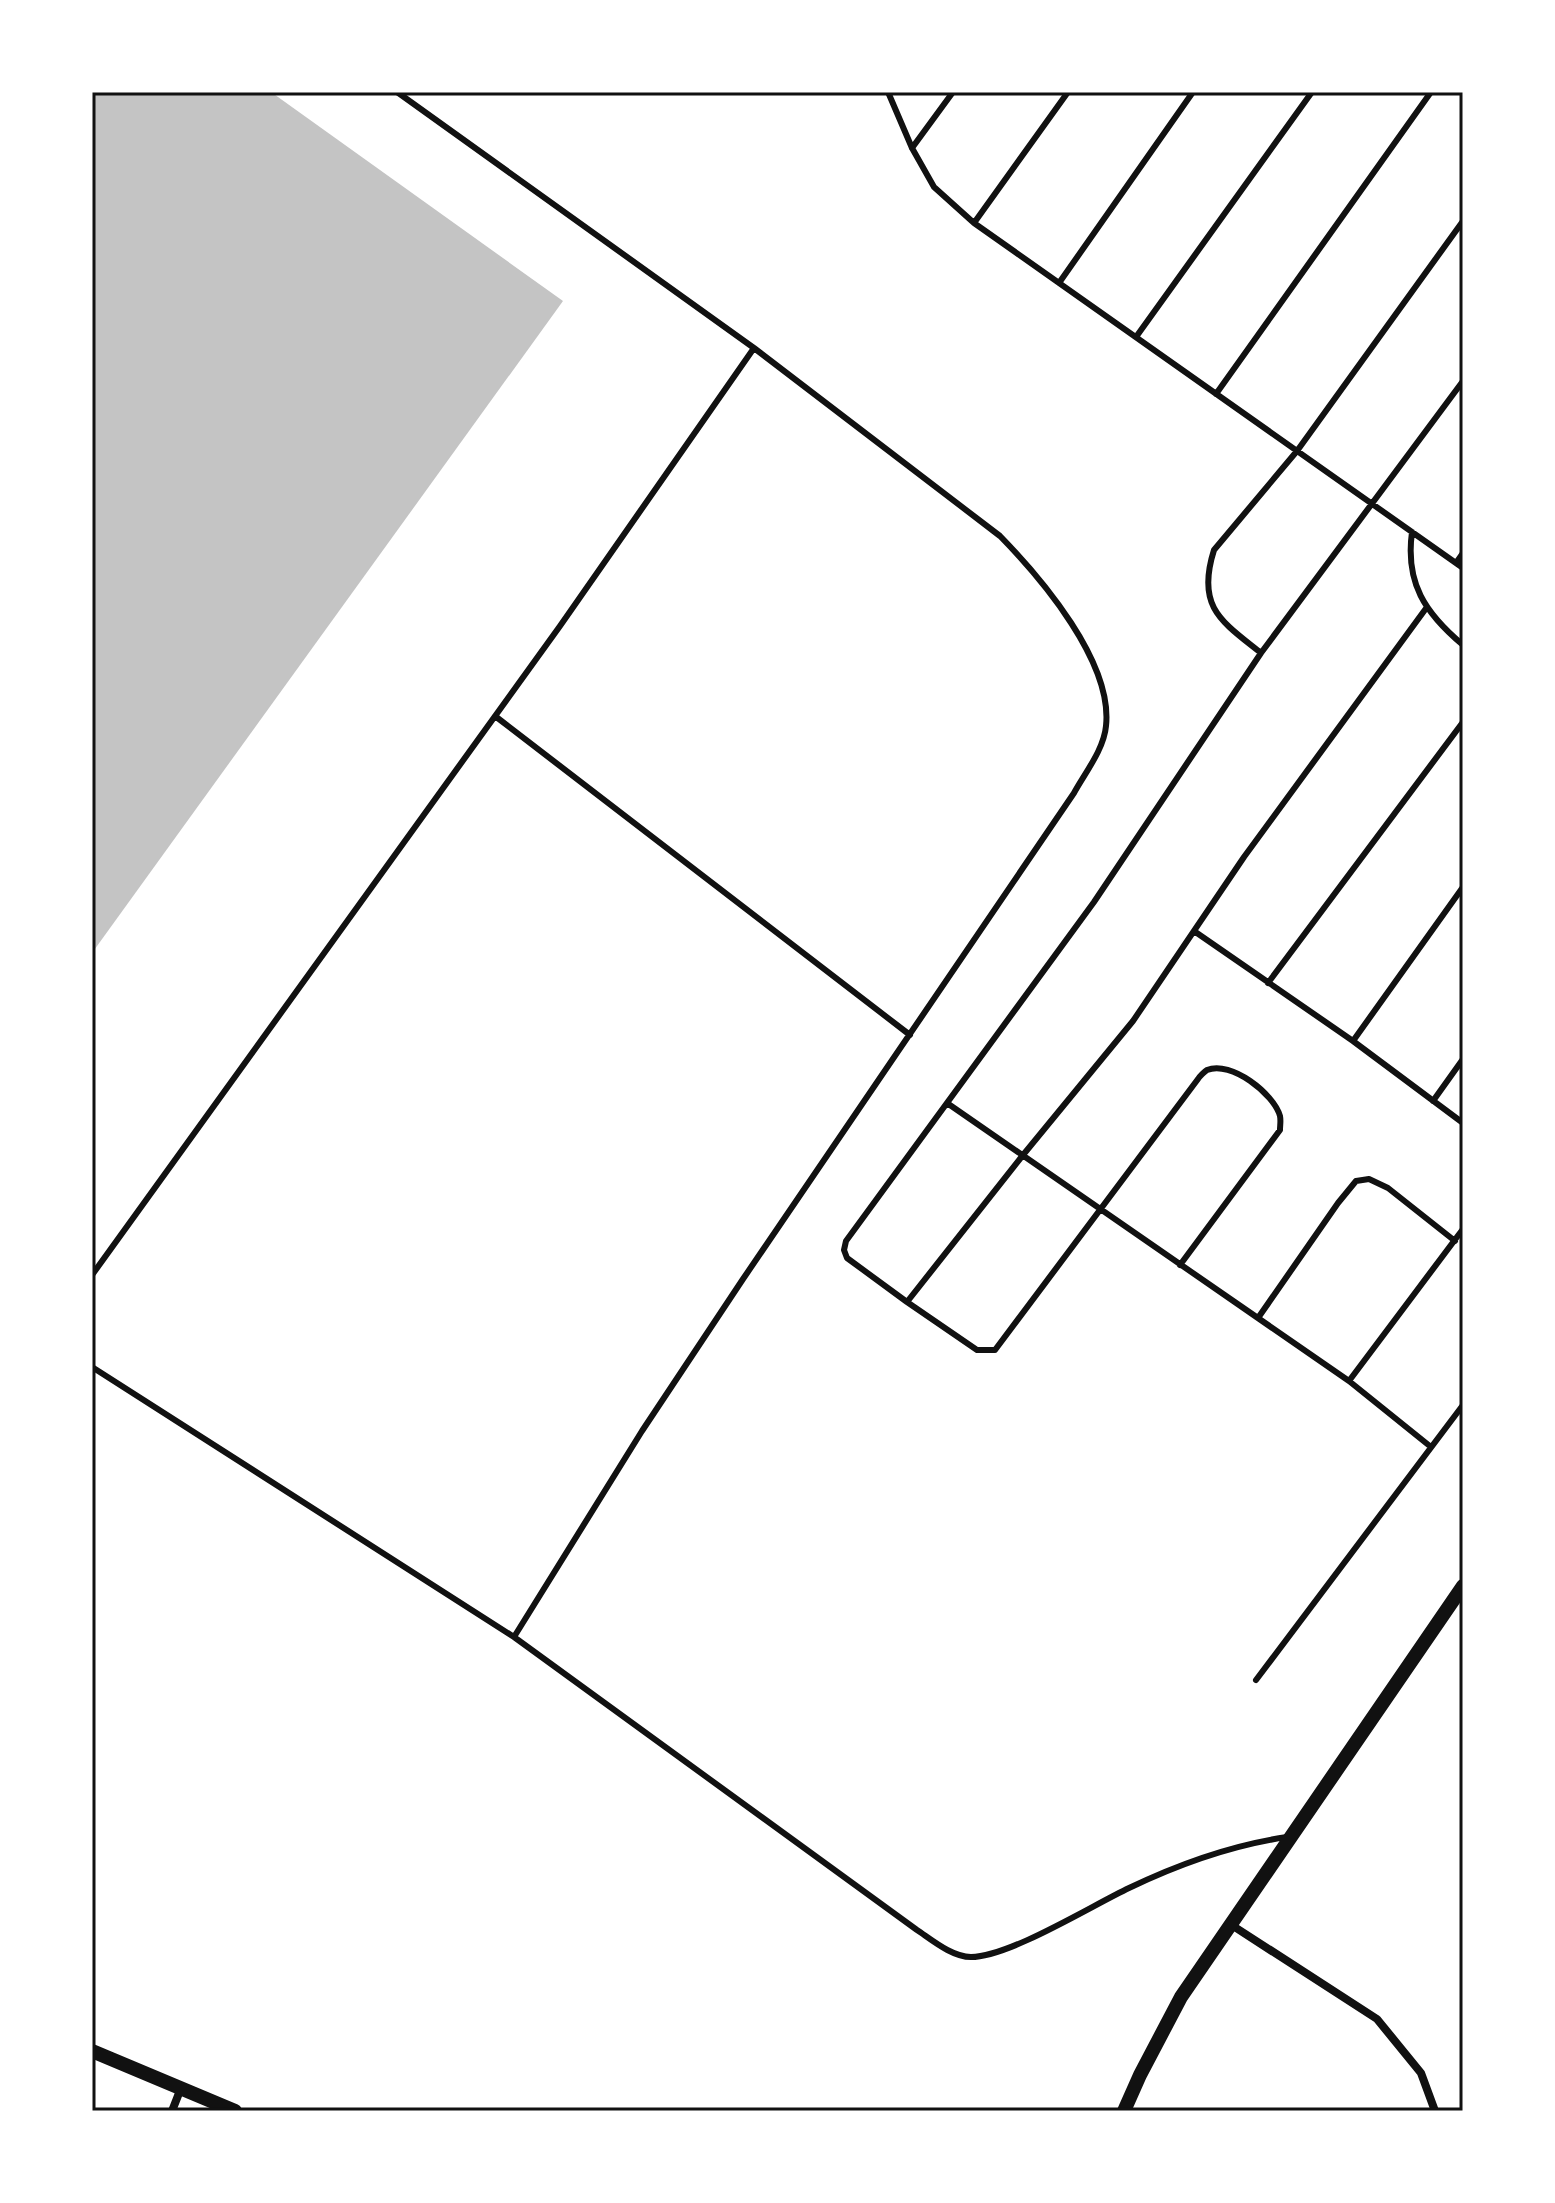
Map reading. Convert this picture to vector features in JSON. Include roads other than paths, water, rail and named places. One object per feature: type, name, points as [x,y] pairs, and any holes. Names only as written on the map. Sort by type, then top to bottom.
[{"type":"street","points":[[1124,2111],[1181,1997],[1463,1586]]},
{"type":"street","points":[[1230,1924],[1377,2019],[1421,2073],[1435,2111]]},
{"type":"street","points":[[92,2051],[235,2111]]},
{"type":"street","points":[[172,2111],[182,2087]]},
{"type":"lane","points":[[397,92],[754,348],[1008,544],[1034,570],[1063,607],[1094,667],[1105,700],[1106,727],[1097,752],[1074,793],[659,1406],[514,1637]]},
{"type":"lane","points":[[888,92],[912,148],[934,187],[974,223],[1463,568]]},
{"type":"lane","points":[[912,148],[953,92]]},
{"type":"lane","points":[[974,223],[1068,92]]},
{"type":"lane","points":[[1059,283],[1193,92]]},
{"type":"lane","points":[[1136,337],[1312,92]]},
{"type":"lane","points":[[1216,394],[1431,92]]},
{"type":"lane","points":[[1261,653],[1221,620],[1207,592],[1214,550],[1297,451],[1463,221]]},
{"type":"lane","points":[[92,1275],[495,716],[754,348]]},
{"type":"lane","points":[[1180,1265],[1280,1130],[1280,1116],[1274,1104],[1248,1079],[1218,1068],[1206,1070],[995,1350],[977,1350],[847,1258],[844,1250],[846,1241],[1094,902],[1261,653],[1463,381]]},
{"type":"lane","points":[[1412,532],[1410,569],[1415,585],[1427,607],[1463,645]]},
{"type":"lane","points":[[1456,563],[1463,553]]},
{"type":"lane","points":[[907,1302],[1133,1021],[1244,857],[1427,607]]},
{"type":"lane","points":[[495,716],[910,1035]]},
{"type":"lane","points":[[1268,983],[1463,722]]},
{"type":"lane","points":[[1353,1041],[1463,887]]},
{"type":"lane","points":[[1194,931],[1353,1041],[1463,1123]]},
{"type":"lane","points":[[1433,1101],[1463,1059]]},
{"type":"lane","points":[[947,1103],[1349,1381],[1431,1447]]},
{"type":"lane","points":[[1258,1318],[1356,1181],[1369,1179],[1388,1188],[1455,1241]]},
{"type":"lane","points":[[1349,1381],[1463,1229]]},
{"type":"lane","points":[[92,1367],[514,1637],[917,1930],[943,1947],[968,1957],[996,1954],[1132,1886],[1210,1855],[1255,1842],[1291,1837]]},
{"type":"lane","points":[[1256,1680],[1463,1405]]}]
